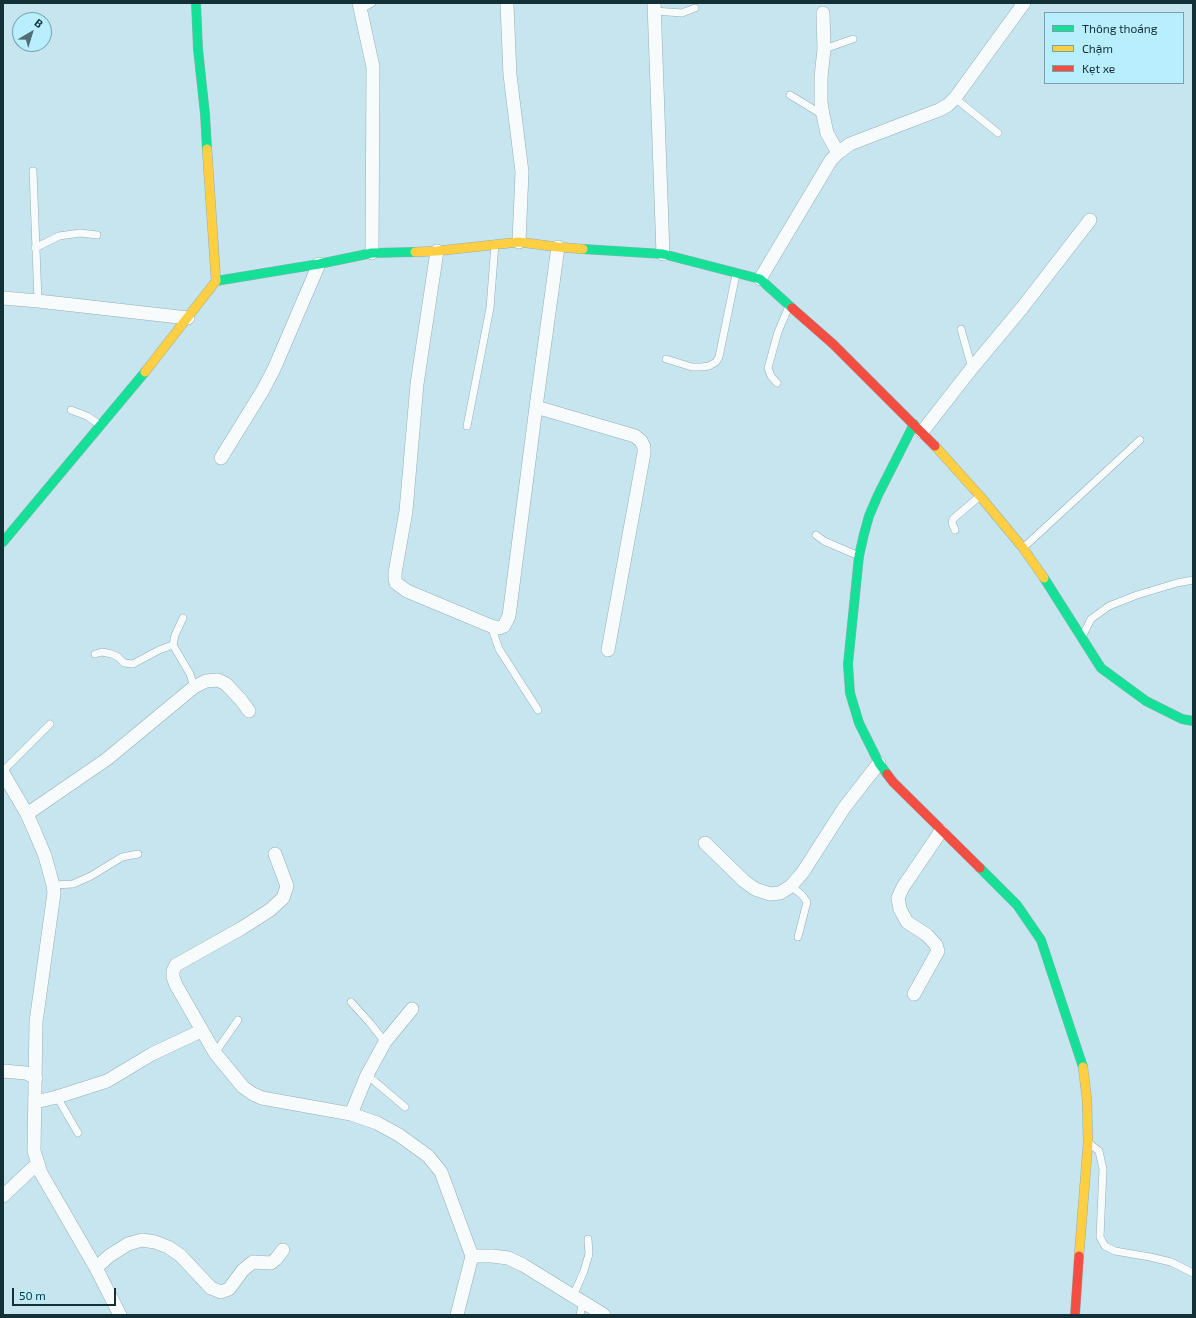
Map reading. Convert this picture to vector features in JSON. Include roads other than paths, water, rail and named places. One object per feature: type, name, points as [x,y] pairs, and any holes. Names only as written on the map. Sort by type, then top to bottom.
[{"type":"street","points":[[3,542],[135,384],[216,281],[205,114],[198,49],[196,3]]},
{"type":"street","points":[[760,278],[831,160],[850,144],[939,110],[948,105],[955,98],[1024,3]]},
{"type":"street","points":[[364,5],[373,67],[372,253]]},
{"type":"street","points":[[507,5],[510,75],[522,172],[519,242]]},
{"type":"street","points":[[654,7],[663,254]]},
{"type":"street","points":[[823,13],[824,49],[821,77],[821,102],[827,133],[838,153]]},
{"type":"street","points":[[1076,1315],[1088,1143],[1087,1100],[1083,1064],[1041,940],[1017,905],[893,782],[879,763],[859,722],[850,693],[848,664],[859,556],[869,516],[875,502],[918,428],[972,368],[1022,308],[1090,220]]},
{"type":"street","points":[[216,281],[319,264],[372,253],[437,251],[519,242],[558,247],[663,254],[760,278],[833,344],[918,428],[980,496],[1023,548],[1053,591],[1101,668],[1146,701],[1182,719],[1193,721]]},
{"type":"street","points":[[437,251],[416,384],[406,511],[395,579],[396,583],[407,591],[499,628],[504,626],[510,616],[558,247]]},
{"type":"street","points":[[221,458],[266,383],[319,264]]},
{"type":"street","points":[[3,298],[188,318]]},
{"type":"street","points":[[536,407],[635,436],[641,441],[644,447],[644,454],[608,650]]},
{"type":"street","points":[[27,814],[107,759],[194,687],[206,681],[218,680],[226,684],[249,711]]},
{"type":"street","points":[[705,844],[754,889],[770,894],[780,892],[792,886],[803,872],[844,808],[879,763]]},
{"type":"street","points":[[3,772],[27,814],[45,856],[53,885],[53,900],[36,1022],[36,1102],[34,1151],[41,1173],[96,1268],[120,1315]]},
{"type":"street","points":[[914,994],[938,951],[936,945],[927,935],[907,922],[900,909],[898,898],[903,887],[941,831]]},
{"type":"street","points":[[275,854],[287,886],[284,898],[270,910],[242,928],[187,958],[176,966],[173,971],[173,977],[176,985],[201,1032],[215,1053],[243,1087],[262,1098],[351,1114],[378,1123],[428,1156],[441,1172],[472,1256],[457,1315]]},
{"type":"street","points":[[351,1114],[366,1074],[385,1042],[412,1009]]},
{"type":"street","points":[[36,1102],[107,1082],[152,1054],[201,1032]]},
{"type":"street","points":[[3,1071],[26,1073],[36,1078]]},
{"type":"street","points":[[3,1196],[38,1163]]},
{"type":"street","points":[[96,1268],[109,1256],[128,1244],[142,1240],[155,1242],[168,1247],[180,1255],[211,1288],[221,1292],[229,1289],[243,1270],[253,1262],[271,1263],[283,1250]]},
{"type":"street","points":[[472,1256],[508,1258],[523,1265],[579,1304],[604,1315]]},
{"type":"lane","points":[[654,7],[682,13],[695,8]]},
{"type":"lane","points":[[824,49],[853,39]]},
{"type":"lane","points":[[790,95],[823,115]]},
{"type":"lane","points":[[955,98],[998,133]]},
{"type":"lane","points":[[33,171],[38,301]]},
{"type":"lane","points":[[36,248],[59,236],[80,234],[97,235]]},
{"type":"lane","points":[[467,426],[490,308],[495,244]]},
{"type":"lane","points":[[666,359],[692,367],[709,366],[716,362],[719,357],[736,272]]},
{"type":"lane","points":[[777,383],[771,376],[768,368],[778,332],[789,304]]},
{"type":"lane","points":[[961,329],[972,368]]},
{"type":"lane","points":[[71,410],[87,416],[100,425]]},
{"type":"lane","points":[[1023,548],[1140,440]]},
{"type":"lane","points":[[954,530],[952,523],[954,518],[980,496]]},
{"type":"lane","points":[[816,535],[824,541],[859,556]]},
{"type":"lane","points":[[1082,637],[1091,619],[1109,606],[1137,595],[1177,583],[1193,580]]},
{"type":"lane","points":[[183,618],[175,635],[173,645],[190,674],[194,687]]},
{"type":"lane","points":[[491,626],[499,649],[538,710]]},
{"type":"lane","points":[[95,654],[102,652],[112,654],[124,663],[133,664],[159,650],[173,645]]},
{"type":"lane","points":[[3,772],[50,724]]},
{"type":"lane","points":[[53,885],[73,884],[91,876],[122,857],[138,854]]},
{"type":"lane","points":[[792,886],[807,902],[798,937]]},
{"type":"lane","points":[[351,1002],[385,1042]]},
{"type":"lane","points":[[215,1053],[238,1020]]},
{"type":"lane","points":[[366,1074],[405,1107]]},
{"type":"lane","points":[[57,1097],[78,1133]]},
{"type":"lane","points":[[1088,1143],[1099,1151],[1103,1169],[1100,1237],[1105,1246],[1115,1251],[1150,1256],[1171,1262],[1193,1273]]},
{"type":"lane","points":[[579,1304],[584,1271],[589,1254],[588,1239]]}]
